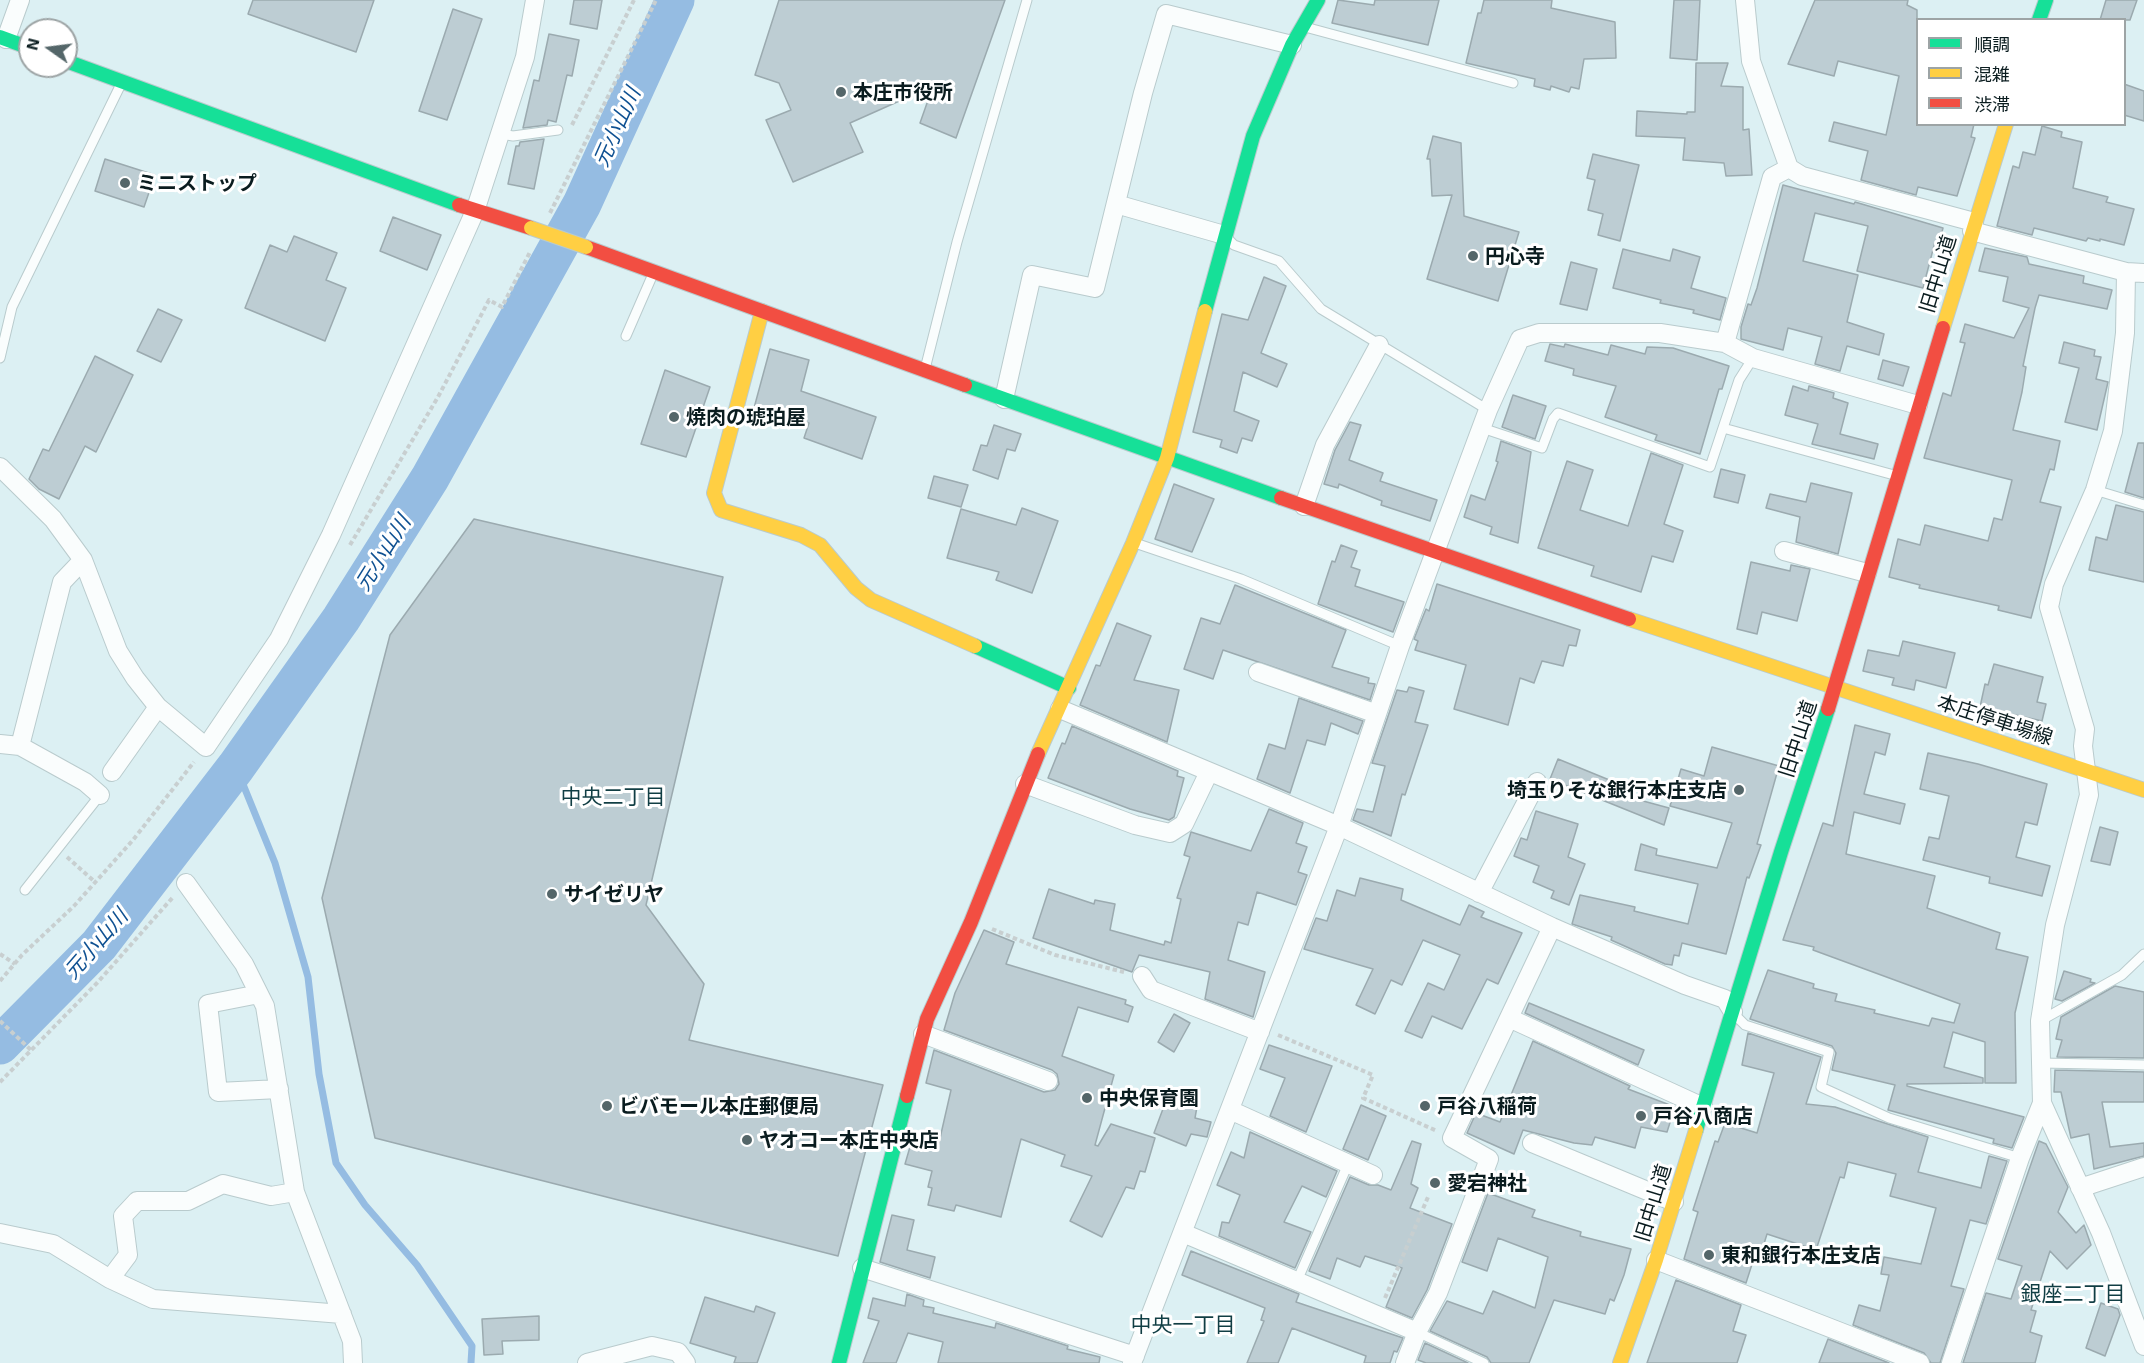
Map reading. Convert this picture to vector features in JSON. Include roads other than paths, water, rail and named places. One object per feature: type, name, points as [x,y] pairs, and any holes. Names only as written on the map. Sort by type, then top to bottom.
[{"type":"street","points":[[18,44],[3,38],[20,0]]},
{"type":"street","points":[[1,470],[53,519],[83,560],[118,651],[158,707],[206,747],[279,639],[331,535],[475,211],[525,57],[535,0]]},
{"type":"street","points":[[839,1363],[927,1019],[971,922],[1026,784],[1133,543],[1167,458],[1224,235],[1253,136],[1292,45],[1318,0]]},
{"type":"street","points":[[1745,0],[1751,61],[1789,168],[1803,176],[2135,272],[2113,431],[2095,490],[2054,584],[2049,607],[2085,729],[2083,746],[2089,795],[2055,924],[2040,1021],[2042,1103],[2120,1278],[2144,1346]]},
{"type":"street","points":[[2040,18],[2046,0]]},
{"type":"street","points":[[1004,399],[1032,275],[1095,288],[1157,40],[1166,14],[1292,45]]},
{"type":"street","name":"本庄停車場線","points":[[78,66],[475,211],[586,247],[925,371],[1437,553],[2144,790]]},
{"type":"street","name":"旧中山道","points":[[1620,1363],[1656,1260],[1835,688],[1867,573],[2005,126]]},
{"type":"street","points":[[1725,343],[1772,177],[1789,168]]},
{"type":"street","points":[[1116,204],[1224,235]]},
{"type":"street","points":[[762,311],[714,493],[721,510],[801,535],[819,545],[856,588],[871,600],[1069,688]]},
{"type":"street","points":[[862,1268],[1133,1360],[1339,826],[1400,646],[1437,553],[1485,419],[1520,339],[1539,333],[1660,333],[1725,343],[1753,358],[1918,405]]},
{"type":"street","points":[[1304,506],[1325,445],[1379,345]]},
{"type":"street","points":[[1784,551],[1867,573]]},
{"type":"street","points":[[20,746],[62,582],[83,560]]},
{"type":"street","points":[[1258,672],[1377,714]]},
{"type":"street","points":[[112,772],[158,707]]},
{"type":"street","points":[[1060,709],[1339,826],[1551,927],[1685,985],[1725,999],[1733,1012]]},
{"type":"street","points":[[0,744],[20,746],[85,782],[100,795]]},
{"type":"street","points":[[1026,784],[1135,825],[1170,833],[1184,824],[1209,772]]},
{"type":"street","points":[[1479,893],[1537,782]]},
{"type":"street","points":[[186,883],[244,964],[265,1006],[295,1192],[352,1341],[353,1363]]},
{"type":"street","points":[[1405,1363],[1417,1332],[1438,1293],[1489,1159],[1452,1138],[1551,927]]},
{"type":"street","points":[[1142,976],[1151,990],[1260,1032]]},
{"type":"street","points":[[259,994],[208,1004],[218,1092],[279,1089]]},
{"type":"street","points":[[1509,1018],[1703,1107]]},
{"type":"street","points":[[923,1034],[1047,1081]]},
{"type":"street","points":[[1951,1363],[2020,1158],[2042,1103]]},
{"type":"street","points":[[1230,1110],[1373,1175]]},
{"type":"street","points":[[1532,1143],[1674,1202]]},
{"type":"street","points":[[2080,1188],[2144,1167]]},
{"type":"street","points":[[110,1279],[128,1255],[123,1216],[137,1201],[188,1201],[223,1184],[271,1196],[295,1192]]},
{"type":"street","points":[[0,1233],[53,1244],[110,1279],[153,1299],[342,1314]]},
{"type":"street","points":[[1183,1233],[1417,1332]]},
{"type":"street","points":[[1656,1260],[1920,1363]]},
{"type":"street","points":[[587,1363],[652,1346],[678,1352],[686,1363]]},
{"type":"lane","points":[[925,371],[957,242],[1027,0]]},
{"type":"lane","points":[[1302,26],[1513,83]]},
{"type":"lane","points":[[0,358],[12,307],[122,82]]},
{"type":"lane","points":[[501,134],[513,136],[558,130]]},
{"type":"lane","points":[[1224,235],[1234,245],[1279,261],[1321,309],[1379,345],[1485,419],[1542,448],[1553,418],[1558,413],[1710,467],[1739,380],[1753,358]]},
{"type":"lane","points":[[626,336],[654,272]]},
{"type":"lane","points":[[1723,428],[1897,476]]},
{"type":"lane","points":[[2095,490],[2144,505]]},
{"type":"lane","points":[[1133,543],[1240,579],[1400,646]]},
{"type":"lane","points":[[25,890],[100,795]]},
{"type":"lane","points":[[2040,1021],[2122,975],[2144,954]]},
{"type":"lane","points":[[1733,1012],[1745,1025],[1829,1052],[1821,1087],[1889,1118],[2020,1158]]},
{"type":"lane","points":[[2041,1063],[2144,1065]]},
{"type":"lane","points":[[1297,1281],[1348,1164]]},
{"type":"lane","points":[[1417,1332],[1484,1363]]},
{"type":"waterway","name":"元小山川","points":[[0,1045],[99,945],[236,767],[341,619],[430,478],[582,204],[675,0]]},
{"type":"waterway","points":[[236,767],[275,863],[308,977],[319,1074],[336,1163],[365,1205],[417,1265],[472,1346],[471,1363]]},
{"type":"place","name":"本庄市役所","points":[[841,92]]},
{"type":"place","name":"ミニストップ","points":[[125,183]]},
{"type":"place","name":"円心寺","points":[[1473,256]]},
{"type":"place","name":"焼肉の琥珀屋","points":[[674,417]]},
{"type":"place","name":"埼玉りそな銀行本庄支店","points":[[1739,790]]},
{"type":"place","name":"サイゼリヤ","points":[[552,894]]},
{"type":"place","name":"中央保育園","points":[[1087,1098]]},
{"type":"place","name":"ビバモール本庄郵便局","points":[[607,1106]]},
{"type":"place","name":"戸谷八稲荷","points":[[1425,1106]]},
{"type":"place","name":"戸谷八商店","points":[[1641,1116]]},
{"type":"place","name":"ヤオコー本庄中央店","points":[[747,1140]]},
{"type":"place","name":"愛宕神社","points":[[1435,1183]]},
{"type":"place","name":"東和銀行本庄支店","points":[[1709,1255]]},
{"type":"district","name":"中央二丁目","points":[[613,797]]},
{"type":"district","name":"銀座二丁目","points":[[2073,1294]]},
{"type":"district","name":"中央一丁目","points":[[1183,1325]]}]
